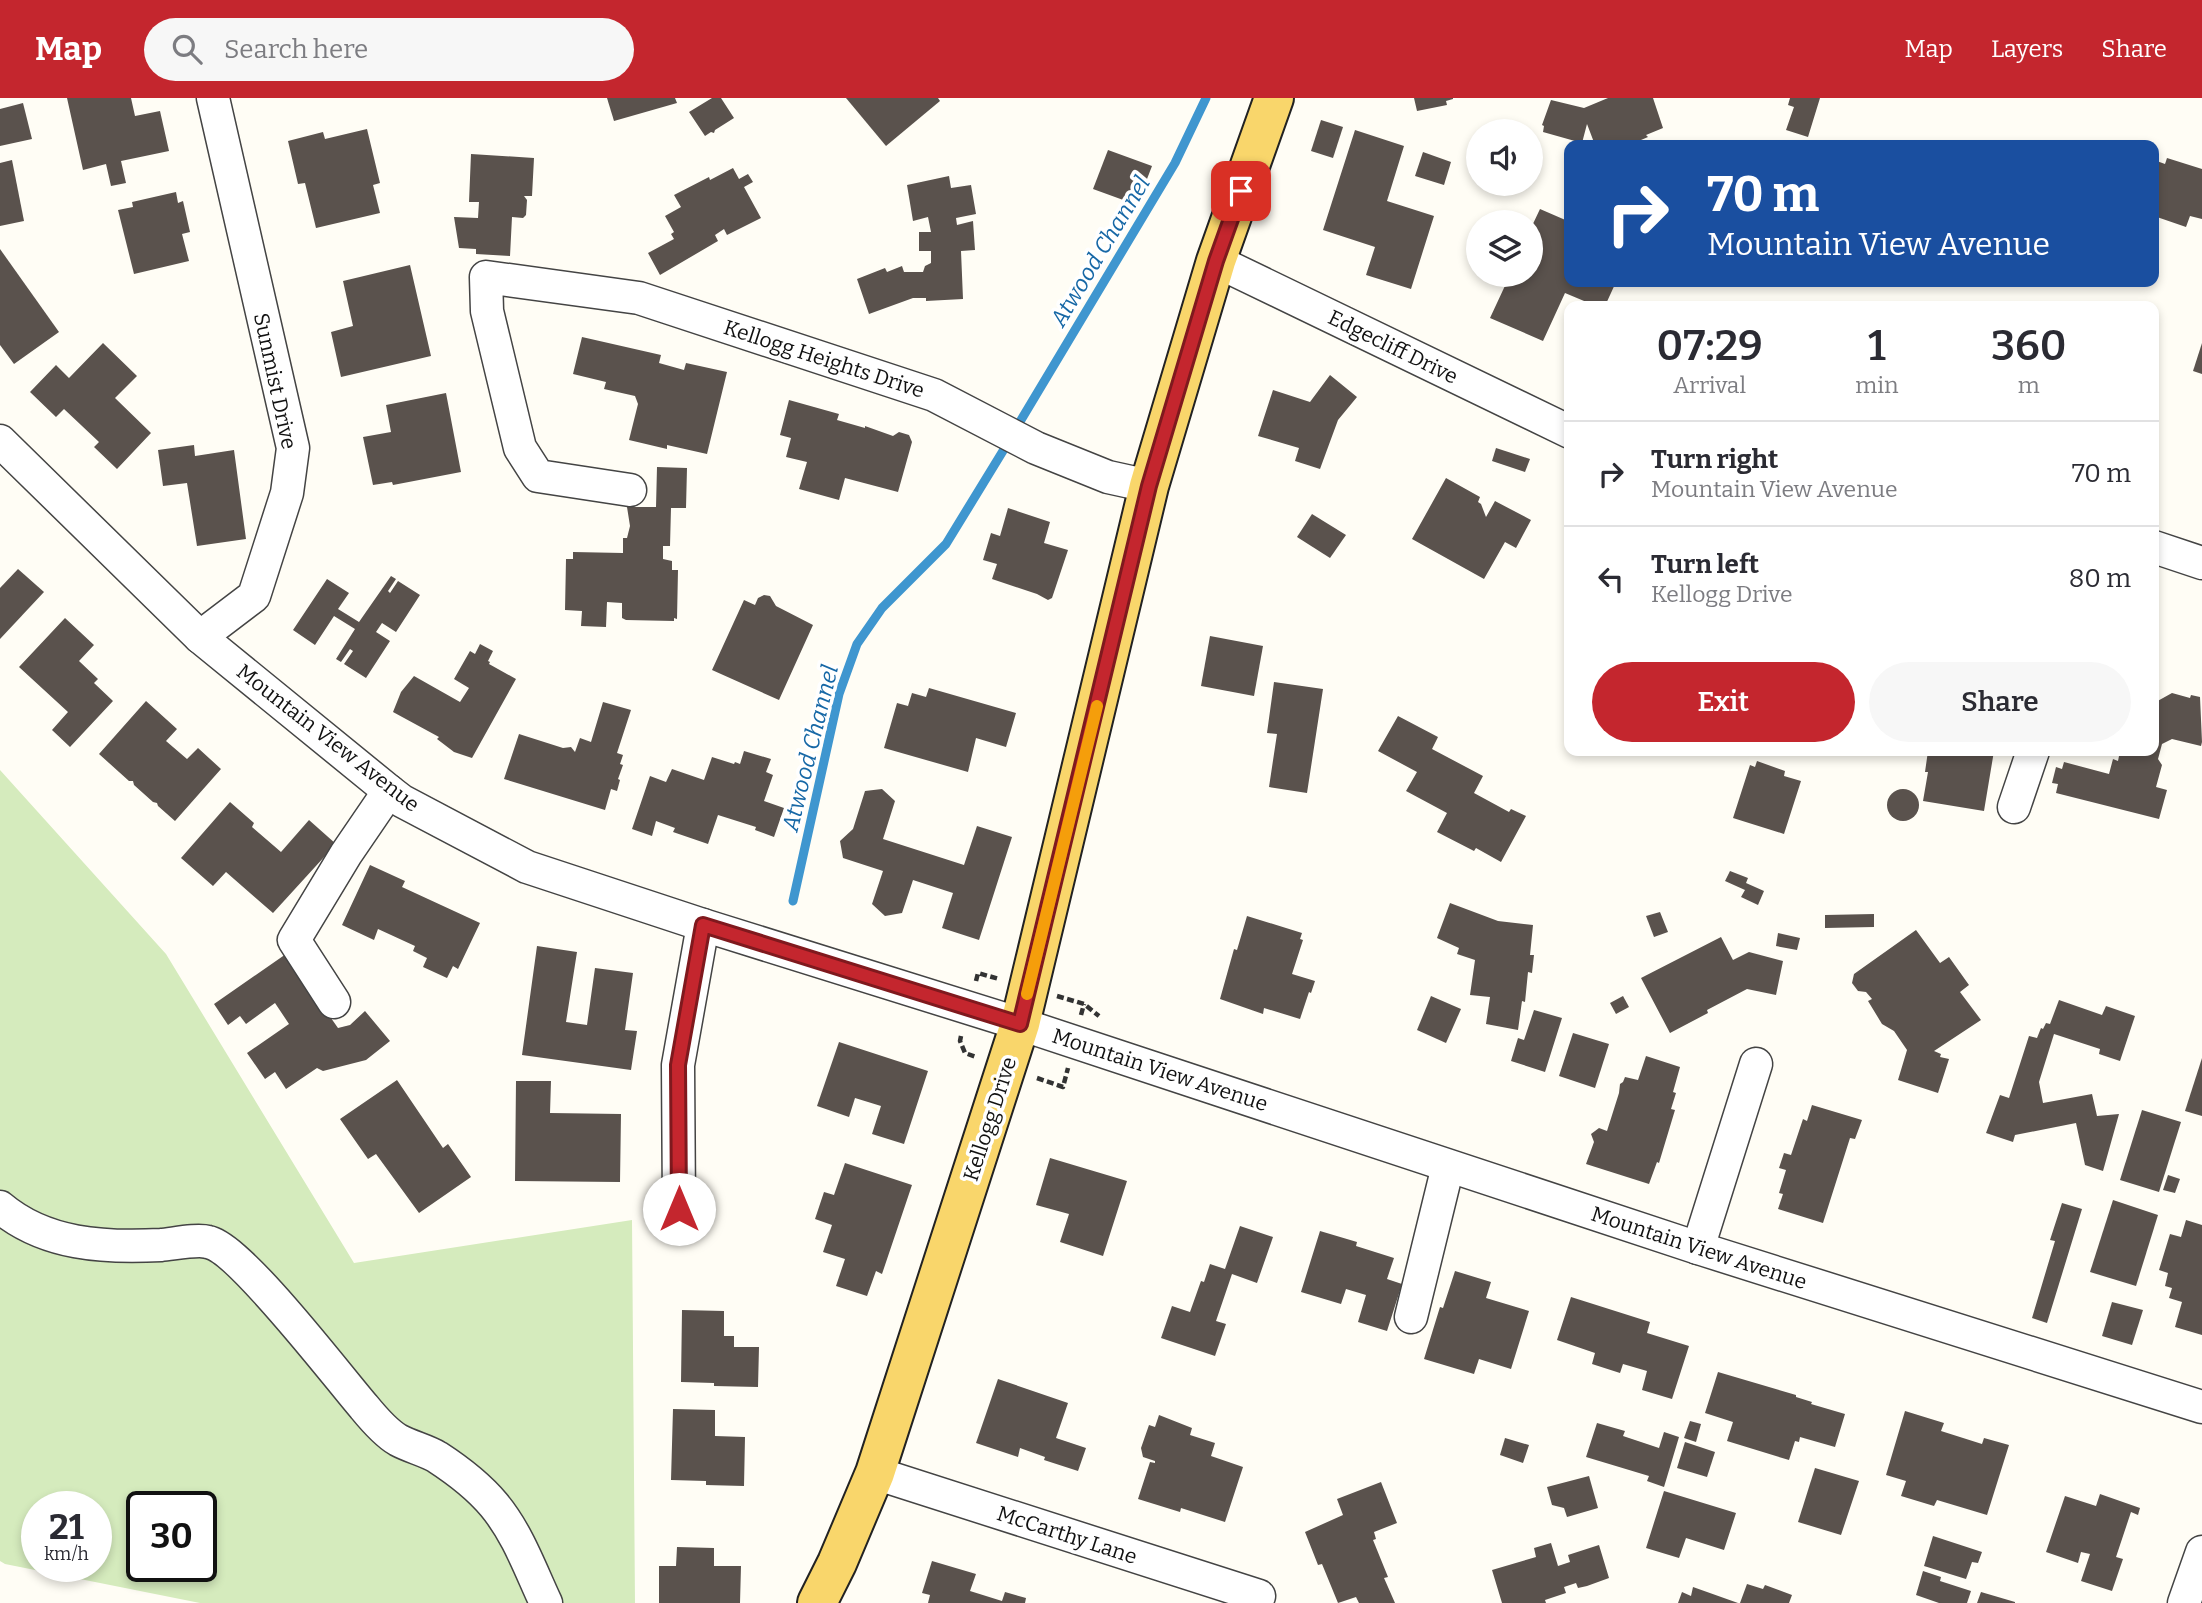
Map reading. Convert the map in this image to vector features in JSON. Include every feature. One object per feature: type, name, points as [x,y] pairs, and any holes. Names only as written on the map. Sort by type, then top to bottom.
[{"type":"main road","name":"Kellogg Drive","points":[[817,1603],[875,1473],[1020,1024],[1149,486],[1216,261],[1274,98]]},
{"type":"street","name":"Sunmist Drive","points":[[200,637],[254,596],[287,493],[293,448],[213,98]]},
{"type":"street","name":"Edgecliff Drive","points":[[1216,261],[1564,429]]},
{"type":"street","name":"Kellogg Heights Drive","points":[[630,490],[538,476],[520,448],[487,311],[486,278],[639,298],[934,394],[1036,448],[1108,477],[1149,486]]},
{"type":"street","name":"Mountain View Avenue","points":[[0,441],[200,637],[389,792],[402,802],[527,867],[1020,1024],[1698,1248],[2202,1407]]},
{"type":"street","points":[[2159,549],[2202,563]]},
{"type":"street","points":[[2014,807],[2031,756]]},
{"type":"street","points":[[334,1002],[294,940],[346,854],[389,792]]},
{"type":"street","points":[[679,1209],[678,1065],[703,925]]},
{"type":"street","points":[[1698,1248],[1756,1064]]},
{"type":"street","points":[[1411,1317],[1448,1166]]},
{"type":"street","points":[[0,1207],[16,1220],[49,1236],[83,1243],[126,1247],[209,1242],[227,1252],[262,1288],[365,1409],[396,1439],[436,1457],[470,1481],[494,1504],[516,1536],[546,1603]]},
{"type":"street","name":"McCarthy Lane","points":[[875,1473],[1259,1596]]},
{"type":"street","points":[[2184,1603],[2202,1552]]},
{"type":"green space","points":[[0,770],[166,954],[354,1263],[632,1220],[635,1603],[200,1603],[95,1582],[112,1582],[112,1491],[21,1491],[21,1567],[0,1561]]},
{"type":"building","points":[[67,98],[131,98],[135,116],[160,111],[169,151],[121,161],[126,183],[111,186],[106,164],[83,170]]},
{"type":"building","points":[[607,98],[675,98],[677,103],[614,121]]},
{"type":"building","points":[[712,98],[721,98],[734,118],[714,133],[705,136],[689,112]]},
{"type":"building","points":[[846,98],[938,98],[940,101],[886,146]]},
{"type":"building","points":[[1414,98],[1453,99],[1446,101],[1447,105],[1417,111]]},
{"type":"building","points":[[1608,98],[1653,98],[1663,128],[1641,140],[1593,140],[1587,124],[1583,140],[1571,140],[1543,132],[1543,122],[1551,100],[1584,108]]},
{"type":"building","points":[[1790,98],[1820,98],[1808,137],[1786,130],[1794,107],[1788,105]]},
{"type":"building","points":[[23,103],[32,139],[0,146],[0,109]]},
{"type":"building","points":[[1321,120],[1343,127],[1333,158],[1311,151]]},
{"type":"building","points":[[367,129],[380,183],[373,185],[380,213],[316,228],[305,183],[298,184],[288,141],[323,132],[325,139]]},
{"type":"building","points":[[1355,130],[1404,146],[1387,201],[1434,216],[1411,289],[1366,275],[1375,247],[1323,230]]},
{"type":"building","points":[[1108,150],[1152,166],[1137,205],[1093,189]]},
{"type":"building","points":[[1423,152],[1451,162],[1444,185],[1415,176]]},
{"type":"building","points":[[471,154],[534,158],[532,196],[524,196],[527,200],[526,215],[523,218],[512,217],[510,256],[476,254],[476,249],[459,248],[454,217],[478,218],[479,202],[469,202]]},
{"type":"building","points":[[2167,158],[2202,169],[2202,219],[2190,216],[2186,227],[2159,218],[2159,162],[2165,164]]},
{"type":"building","points":[[12,160],[24,221],[0,226],[0,163]]},
{"type":"building","points":[[733,168],[739,179],[748,174],[753,182],[744,187],[761,218],[727,235],[724,229],[715,235],[718,241],[660,275],[648,253],[674,239],[671,234],[674,232],[665,216],[681,207],[674,195]]},
{"type":"building","points":[[949,176],[951,188],[971,185],[976,214],[956,218],[957,225],[973,221],[975,250],[961,251],[963,299],[926,301],[926,298],[913,298],[869,314],[857,279],[885,268],[887,272],[902,266],[904,272],[923,272],[925,266],[931,263],[931,251],[919,251],[919,232],[931,232],[928,217],[913,221],[907,185]]},
{"type":"building","points":[[176,192],[178,203],[183,201],[190,232],[182,234],[189,261],[134,274],[118,210],[133,207],[132,202]]},
{"type":"building","points":[[1543,210],[1564,219],[1564,287],[1614,287],[1607,301],[1584,301],[1565,293],[1543,341],[1490,318],[1504,287],[1543,287]]},
{"type":"building","points":[[0,249],[59,332],[14,364],[0,345]]},
{"type":"building","points":[[410,265],[431,356],[341,377],[331,332],[353,326],[343,281]]},
{"type":"building","points":[[582,337],[661,355],[659,363],[684,370],[686,363],[727,372],[707,454],[667,445],[667,449],[629,440],[638,404],[635,396],[604,389],[606,382],[573,374]]},
{"type":"building","points":[[103,343],[137,376],[115,398],[151,433],[117,469],[94,447],[99,442],[64,409],[56,417],[30,392],[56,365],[69,378]]},
{"type":"building","points":[[2202,343],[2202,374],[2193,371]]},
{"type":"building","points":[[1330,375],[1357,397],[1338,420],[1320,469],[1295,461],[1299,448],[1258,436],[1273,390],[1310,402]]},
{"type":"building","points":[[446,393],[461,472],[393,485],[392,482],[373,485],[363,437],[391,432],[386,405]]},
{"type":"building","points":[[789,400],[839,414],[837,420],[893,436],[899,432],[909,435],[912,442],[898,492],[845,478],[839,500],[799,489],[807,462],[786,457],[791,438],[780,435]]},
{"type":"building","points":[[194,445],[195,456],[234,450],[246,539],[197,546],[187,483],[163,486],[158,450]]},
{"type":"building","points":[[1496,448],[1530,459],[1525,472],[1492,461]]},
{"type":"building","points":[[657,467],[687,468],[686,508],[671,508],[670,546],[663,546],[663,559],[672,561],[672,570],[678,570],[677,619],[626,620],[622,618],[622,603],[607,602],[606,627],[581,626],[582,611],[565,610],[566,559],[573,559],[573,552],[623,553],[623,538],[627,538],[630,526],[627,507],[656,507]]},
{"type":"building","points":[[1446,478],[1480,497],[1478,502],[1486,517],[1495,501],[1531,520],[1516,548],[1505,542],[1484,579],[1412,539]]},
{"type":"building","points":[[1008,508],[1050,522],[1044,543],[1068,550],[1052,598],[1048,600],[992,579],[997,564],[983,560],[991,533],[1000,536]]},
{"type":"building","points":[[1312,514],[1346,535],[1330,558],[1297,537]]},
{"type":"building","points":[[18,569],[44,592],[0,639],[0,588]]},
{"type":"building","points":[[391,576],[396,579],[388,591],[390,593],[398,581],[420,595],[396,632],[382,623],[376,632],[390,641],[366,678],[344,664],[353,651],[350,649],[341,662],[336,659],[355,629],[334,616],[315,645],[293,630],[327,579],[349,593],[338,609],[359,622]]},
{"type":"building","points":[[770,596],[776,606],[813,625],[779,700],[712,670],[744,600],[755,605],[758,598]]},
{"type":"building","points":[[65,618],[94,645],[79,661],[98,679],[94,683],[113,701],[70,747],[52,730],[68,712],[19,667]]},
{"type":"building","points":[[1210,636],[1263,646],[1254,696],[1201,686]]},
{"type":"building","points":[[480,644],[493,651],[489,664],[516,679],[472,758],[454,752],[437,739],[439,737],[393,712],[401,692],[414,676],[460,702],[469,688],[454,679],[470,651],[475,654]]},
{"type":"building","points":[[1274,682],[1323,689],[1307,793],[1269,787],[1277,734],[1267,733]]},
{"type":"building","points":[[929,688],[1016,713],[1006,747],[976,738],[968,772],[884,748],[897,703],[908,706],[912,693],[926,697]]},
{"type":"building","points":[[2172,693],[2190,698],[2191,695],[2200,697],[2201,746],[2172,739],[2162,744],[2159,755],[2159,700]]},
{"type":"building","points":[[146,701],[177,729],[166,741],[187,759],[198,748],[221,769],[175,821],[134,785],[133,781],[129,781],[99,754]]},
{"type":"building","points":[[603,702],[631,710],[617,753],[623,755],[618,779],[620,780],[617,791],[611,789],[605,810],[504,779],[519,734],[563,748],[571,747],[575,752],[580,738],[591,742]]},
{"type":"building","points":[[1398,716],[1438,737],[1432,749],[1483,776],[1474,793],[1509,812],[1511,809],[1526,816],[1501,862],[1437,832],[1447,813],[1406,791],[1417,772],[1378,751]]},
{"type":"building","points":[[744,751],[771,759],[766,772],[773,775],[764,801],[784,808],[774,837],[755,830],[756,827],[718,815],[708,844],[673,832],[675,828],[656,821],[652,836],[632,829],[650,776],[666,782],[672,769],[704,780],[712,757],[740,764]]},
{"type":"building","points":[[1927,756],[1993,756],[1984,811],[1923,801],[1928,772],[1925,772]]},
{"type":"building","points":[[2119,756],[2159,756],[2162,765],[2156,787],[2167,790],[2159,819],[2056,793],[2058,784],[2052,783],[2056,767],[2062,769],[2064,762],[2109,774],[2113,759],[2118,761]]},
{"type":"building","points":[[1757,761],[1785,771],[1784,776],[1801,781],[1784,834],[1733,818],[1750,765],[1755,767]]},
{"type":"building","points":[[882,789],[895,801],[883,839],[964,865],[977,826],[1012,837],[979,940],[942,928],[953,893],[913,880],[902,913],[885,916],[872,904],[883,871],[843,858],[840,841],[853,829],[865,791]]},
{"type":"building","points":[[1903,789],[1914,794],[1919,805],[1914,816],[1903,821],[1892,816],[1887,805],[1892,794]]},
{"type":"building","points":[[230,802],[254,823],[252,827],[281,852],[309,820],[336,844],[273,913],[226,872],[213,886],[181,858]]},
{"type":"building","points":[[370,865],[405,881],[402,887],[480,923],[458,969],[453,966],[447,978],[423,967],[427,958],[413,951],[415,946],[378,929],[374,940],[342,925]]},
{"type":"building","points":[[1730,871],[1748,878],[1746,883],[1764,891],[1758,905],[1741,897],[1745,890],[1725,881]]},
{"type":"building","points":[[1450,903],[1498,921],[1533,925],[1530,955],[1534,955],[1532,973],[1528,972],[1525,1002],[1522,1001],[1518,1030],[1486,1024],[1490,997],[1470,995],[1475,960],[1457,954],[1459,948],[1437,938]]},
{"type":"building","points":[[1660,912],[1668,932],[1654,937],[1646,916]]},
{"type":"building","points":[[1874,914],[1874,927],[1825,928],[1825,915]]},
{"type":"building","points":[[1247,916],[1302,933],[1300,939],[1303,940],[1292,974],[1315,981],[1300,1019],[1264,1008],[1263,1014],[1220,999],[1234,949],[1237,950]]},
{"type":"building","points":[[1916,930],[1940,963],[1949,957],[1969,985],[1960,992],[1981,1020],[1934,1051],[1941,1054],[1940,1057],[1949,1059],[1938,1093],[1898,1080],[1907,1050],[1894,1031],[1882,1024],[1868,1001],[1872,999],[1866,992],[1858,991],[1852,983],[1854,974]]},
{"type":"building","points":[[1778,933],[1800,938],[1797,950],[1776,946]]},
{"type":"building","points":[[1721,937],[1733,960],[1749,952],[1783,961],[1776,995],[1747,989],[1670,1033],[1641,978]]},
{"type":"building","points":[[537,946],[577,952],[566,1022],[587,1025],[595,968],[633,973],[625,1030],[637,1031],[631,1070],[522,1055]]},
{"type":"building","points":[[286,954],[338,1028],[350,1025],[365,1011],[390,1041],[366,1060],[323,1071],[317,1068],[286,1089],[275,1072],[265,1079],[247,1053],[289,1024],[275,1003],[246,1024],[240,1016],[228,1025],[214,1004]]},
{"type":"building","points":[[1431,996],[1461,1009],[1446,1043],[1417,1030]]},
{"type":"building","points":[[1623,996],[1629,1007],[1616,1014],[1610,1003]]},
{"type":"building","points":[[2059,1000],[2102,1015],[2106,1006],[2135,1016],[2120,1061],[2099,1054],[2100,1049],[2054,1034],[2039,1082],[2043,1103],[2092,1094],[2097,1116],[2119,1114],[2103,1171],[2085,1165],[2076,1123],[2015,1135],[2013,1142],[1986,1133],[2000,1095],[2009,1098],[2029,1036],[2037,1038],[2041,1028],[2043,1029],[2046,1023],[2050,1024]]},
{"type":"building","points":[[1534,1010],[1562,1018],[1545,1072],[1511,1061],[1518,1038],[1524,1040]]},
{"type":"building","points":[[1573,1033],[1609,1044],[1595,1088],[1559,1076]]},
{"type":"building","points":[[839,1042],[928,1071],[904,1144],[872,1134],[881,1106],[855,1098],[849,1117],[817,1106]]},
{"type":"building","points":[[1646,1056],[1680,1067],[1671,1109],[1675,1110],[1659,1163],[1657,1162],[1649,1184],[1586,1164],[1594,1142],[1591,1134],[1599,1128],[1607,1131],[1620,1084],[1625,1077],[1638,1080]]},
{"type":"building","points":[[2202,1058],[2202,1116],[2185,1111]]},
{"type":"building","points":[[397,1080],[443,1148],[448,1144],[471,1177],[419,1213],[376,1154],[368,1159],[340,1119]]},
{"type":"building","points":[[516,1081],[551,1081],[550,1113],[621,1114],[620,1182],[515,1181]]},
{"type":"building","points":[[1812,1105],[1862,1120],[1855,1139],[1850,1138],[1823,1223],[1778,1209],[1783,1194],[1779,1193],[1786,1170],[1779,1168],[1784,1153],[1791,1155],[1803,1119],[1807,1121]]},
{"type":"building","points":[[2142,1110],[2181,1122],[2159,1192],[2120,1180]]},
{"type":"building","points":[[1050,1158],[1127,1181],[1103,1256],[1060,1242],[1069,1214],[1036,1205]]},
{"type":"building","points":[[845,1163],[912,1185],[882,1274],[876,1271],[867,1296],[836,1286],[845,1259],[823,1252],[832,1225],[815,1219],[824,1192],[834,1195]]},
{"type":"building","points":[[2168,1175],[2180,1179],[2175,1193],[2163,1190]]},
{"type":"building","points":[[2113,1200],[2158,1215],[2136,1286],[2090,1272]]},
{"type":"building","points":[[2062,1203],[2082,1209],[2047,1323],[2032,1318],[2055,1241],[2050,1240]]},
{"type":"building","points":[[2186,1220],[2202,1225],[2202,1335],[2175,1327],[2182,1302],[2169,1298],[2172,1288],[2165,1286],[2168,1273],[2159,1270],[2170,1234],[2181,1237]]},
{"type":"building","points":[[1240,1226],[1273,1237],[1257,1283],[1232,1274],[1216,1321],[1226,1324],[1215,1356],[1161,1338],[1172,1306],[1190,1312],[1210,1264],[1225,1269]]},
{"type":"building","points":[[1320,1231],[1357,1242],[1356,1246],[1394,1258],[1387,1279],[1402,1284],[1387,1331],[1358,1322],[1366,1295],[1346,1289],[1341,1304],[1301,1292]]},
{"type":"building","points":[[1455,1271],[1491,1282],[1486,1298],[1529,1311],[1511,1369],[1479,1359],[1474,1374],[1424,1359],[1440,1307],[1443,1308]]},
{"type":"building","points":[[1571,1297],[1650,1322],[1647,1333],[1689,1346],[1672,1399],[1642,1390],[1647,1371],[1623,1364],[1620,1373],[1592,1364],[1595,1353],[1557,1340]]},
{"type":"building","points":[[2112,1302],[2143,1310],[2132,1345],[2102,1336]]},
{"type":"building","points":[[682,1310],[724,1311],[724,1336],[734,1336],[734,1347],[759,1347],[758,1387],[681,1382]]},
{"type":"building","points":[[1718,1372],[1796,1395],[1812,1402],[1811,1404],[1845,1414],[1835,1447],[1800,1437],[1799,1442],[1795,1441],[1789,1460],[1727,1441],[1733,1422],[1705,1413]]},
{"type":"building","points":[[998,1379],[1068,1403],[1056,1438],[1086,1448],[1078,1471],[1044,1460],[1045,1457],[1020,1448],[1018,1457],[976,1443]]},
{"type":"building","points":[[673,1409],[715,1410],[715,1436],[745,1437],[744,1486],[706,1485],[706,1481],[671,1480]]},
{"type":"building","points":[[1905,1411],[1944,1423],[1941,1431],[1982,1444],[1984,1438],[2009,1445],[1987,1515],[1937,1500],[1934,1506],[1901,1496],[1906,1481],[1886,1475]]},
{"type":"building","points":[[1159,1415],[1192,1428],[1190,1435],[1215,1443],[1211,1456],[1243,1467],[1225,1522],[1181,1508],[1180,1512],[1138,1499],[1150,1462],[1155,1463],[1143,1457],[1141,1448],[1149,1425],[1155,1427]]},
{"type":"building","points":[[1690,1421],[1701,1424],[1696,1442],[1684,1438]]},
{"type":"building","points":[[1597,1423],[1625,1431],[1623,1436],[1659,1448],[1664,1432],[1679,1437],[1664,1487],[1647,1481],[1649,1476],[1586,1457]]},
{"type":"building","points":[[1505,1438],[1529,1445],[1523,1463],[1500,1455]]},
{"type":"building","points":[[1685,1442],[1715,1452],[1707,1477],[1677,1468]]},
{"type":"building","points":[[1815,1468],[1859,1481],[1841,1535],[1798,1522]]},
{"type":"building","points":[[1589,1476],[1598,1508],[1567,1517],[1564,1508],[1552,1505],[1547,1487]]},
{"type":"building","points":[[1381,1482],[1397,1523],[1374,1532],[1376,1539],[1373,1540],[1388,1577],[1384,1578],[1395,1603],[1359,1603],[1356,1597],[1338,1603],[1322,1564],[1318,1565],[1305,1532],[1343,1515],[1337,1499]]},
{"type":"building","points":[[1664,1491],[1736,1513],[1724,1550],[1686,1538],[1679,1558],[1646,1548]]},
{"type":"building","points":[[2100,1494],[2140,1508],[2138,1515],[2131,1512],[2116,1557],[2123,1559],[2112,1591],[2081,1581],[2090,1554],[2081,1552],[2078,1563],[2046,1552],[2065,1496],[2096,1506]]},
{"type":"building","points":[[1933,1536],[1982,1552],[1978,1563],[1972,1562],[1966,1579],[1924,1566]]},
{"type":"building","points":[[1551,1543],[1558,1566],[1570,1562],[1568,1555],[1599,1545],[1609,1578],[1578,1588],[1576,1583],[1564,1587],[1566,1593],[1545,1600],[1546,1603],[1502,1603],[1492,1570],[1536,1557],[1534,1548]]},
{"type":"building","points":[[677,1547],[714,1548],[714,1566],[741,1566],[740,1603],[659,1603],[659,1566],[676,1566]]},
{"type":"building","points":[[932,1561],[976,1574],[970,1591],[1002,1601],[1005,1592],[1026,1598],[1025,1603],[928,1603],[930,1595],[922,1593]]},
{"type":"building","points":[[1923,1571],[1941,1577],[1940,1581],[1971,1591],[1967,1603],[1939,1603],[1916,1595]]},
{"type":"building","points":[[1747,1584],[1763,1589],[1765,1585],[1792,1595],[1789,1603],[1740,1603]]},
{"type":"building","points":[[1693,1587],[1738,1603],[1678,1603],[1682,1592],[1691,1596]]},
{"type":"building","points":[[1981,1592],[2015,1602],[2015,1603],[1977,1603]]},
{"type":"waterway","name":"Atwood Channel","points":[[1021,420],[1175,163],[1206,98]]},
{"type":"waterway","name":"Atwood Channel","points":[[793,901],[839,694],[857,644],[882,608],[946,544],[1006,446]]},
{"type":"slow traffic","points":[[1027,994],[1097,706]]},
{"type":"route","points":[[679,1209],[678,1065],[703,925],[1020,1024],[1149,486],[1216,261],[1241,191]]}]
